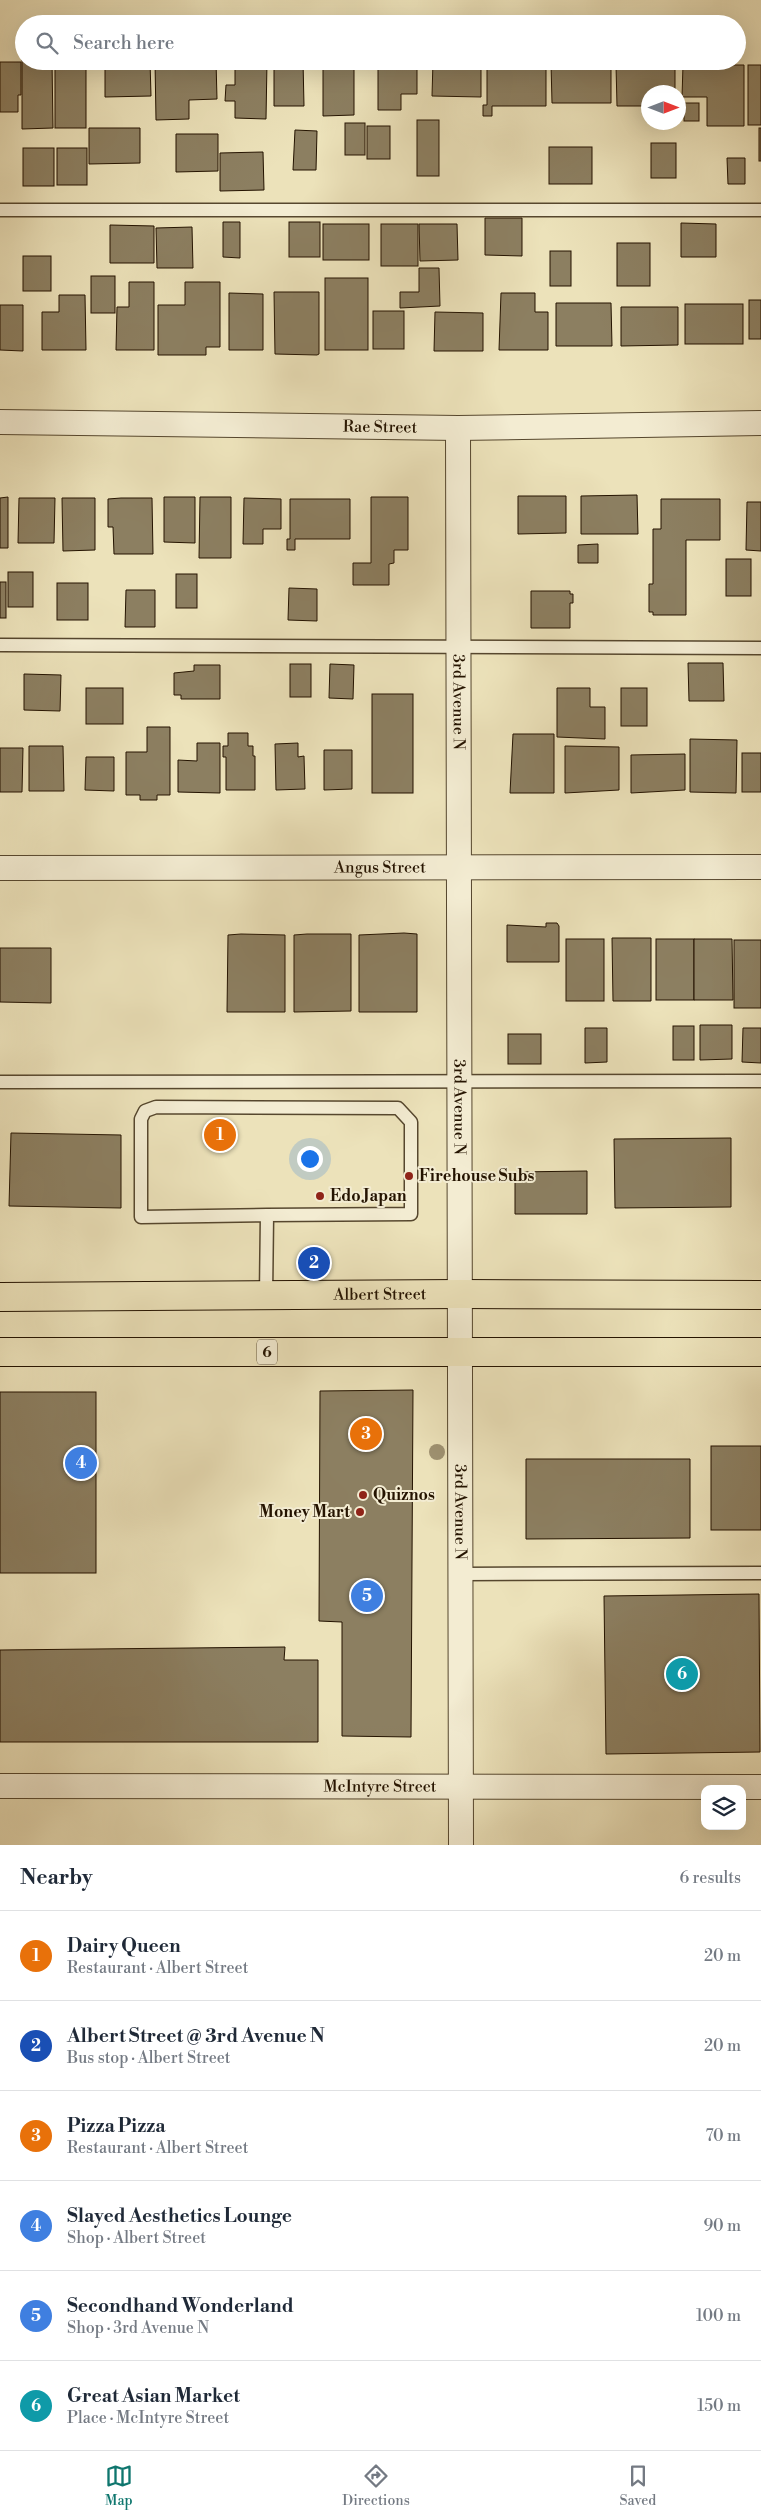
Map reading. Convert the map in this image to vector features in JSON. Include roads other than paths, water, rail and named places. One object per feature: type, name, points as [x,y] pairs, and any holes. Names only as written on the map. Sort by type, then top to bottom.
[{"type":"main road","name":"Albert Street","points":[[0,1297],[461,1294],[761,1295]]},
{"type":"main road","name":"6","points":[[0,1352],[761,1352]]},
{"type":"street","name":"Rae Street","points":[[0,422],[458,428],[761,423]]},
{"type":"street","name":"3rd Avenue N","points":[[458,428],[462,1574],[461,1845]]},
{"type":"street","name":"Angus Street","points":[[0,868],[459,869],[761,867]]},
{"type":"street","name":"McIntyre Street","points":[[0,1786],[761,1787]]},
{"type":"lane","points":[[0,210],[761,210]]},
{"type":"lane","points":[[0,645],[761,648]]},
{"type":"lane","points":[[0,1082],[761,1081]]},
{"type":"lane","points":[[156,1107],[398,1108],[411,1122],[411,1214],[267,1215],[141,1217],[141,1119],[145,1112],[156,1107]]},
{"type":"lane","points":[[266,1296],[267,1215]]},
{"type":"lane","points":[[462,1574],[761,1573]]},
{"type":"place","name":"Dairy Queen","points":[[220,1135]]},
{"type":"place","name":"Firehouse Subs","points":[[409,1176]]},
{"type":"place","name":"Edo Japan","points":[[320,1196]]},
{"type":"place","name":"Albert Street @ 3rd Avenue N","points":[[314,1263]]},
{"type":"place","name":"Pizza Pizza","points":[[366,1434]]},
{"type":"place","name":"Slayed Aesthetics Lounge","points":[[81,1463]]},
{"type":"place","name":"Quiznos","points":[[363,1495]]},
{"type":"place","name":"Money Mart","points":[[360,1512]]},
{"type":"place","name":"Secondhand Wonderland","points":[[367,1596]]},
{"type":"place","name":"Great Asian Market","points":[[682,1674]]}]
